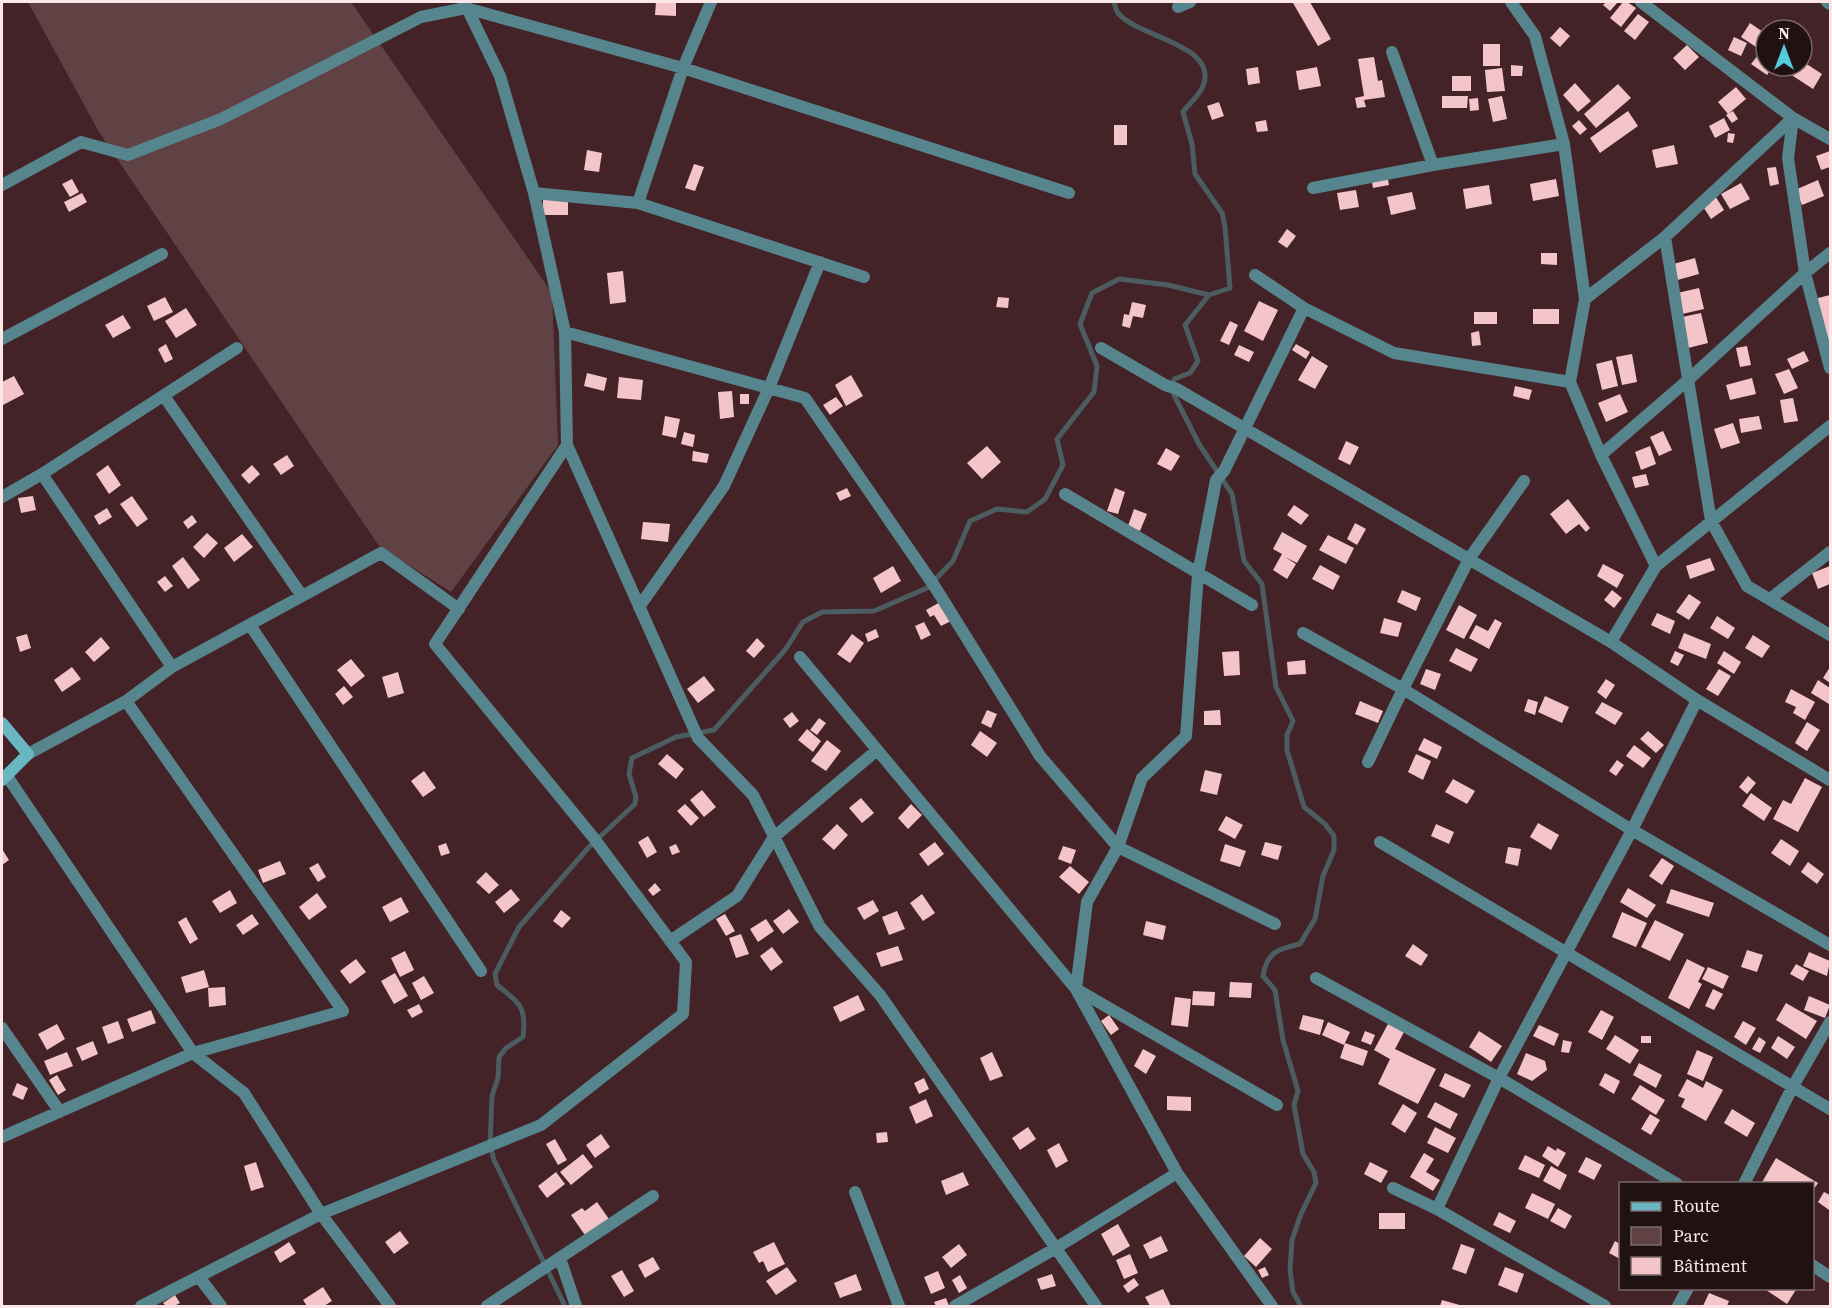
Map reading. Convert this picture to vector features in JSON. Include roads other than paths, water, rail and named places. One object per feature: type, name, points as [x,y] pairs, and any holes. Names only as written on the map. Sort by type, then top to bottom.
[{"type":"street","points":[[638,203],[683,68],[711,2]]},
{"type":"street","points":[[1178,7],[1191,2]]},
{"type":"street","points":[[1511,2],[1535,36],[1564,144],[1585,299],[1570,382],[1601,455],[1656,566]]},
{"type":"street","points":[[1644,2],[1793,118],[1830,139]]},
{"type":"street","points":[[465,5],[500,76],[534,193],[565,332],[567,445],[696,733],[753,795],[820,927],[880,995],[1096,1306]]},
{"type":"street","points":[[3,182],[81,142],[128,155],[139,151],[221,119],[421,17],[465,5],[683,68],[1069,193]]},
{"type":"street","points":[[1392,52],[1433,165]]},
{"type":"street","points":[[1585,299],[1665,237],[1793,118]]},
{"type":"street","points":[[1793,118],[1788,158],[1805,273],[1830,368]]},
{"type":"street","points":[[1314,188],[1433,165],[1564,144]]},
{"type":"street","points":[[534,193],[638,203],[864,276]]},
{"type":"street","points":[[1665,237],[1711,521],[1747,586],[1830,635]]},
{"type":"street","points":[[1601,455],[1830,253]]},
{"type":"street","points":[[2,339],[162,254]]},
{"type":"street","points":[[639,607],[724,486],[769,388],[820,262]]},
{"type":"street","points":[[1255,275],[1304,308],[1394,353],[1570,382]]},
{"type":"street","points":[[1076,989],[1087,902],[1118,847],[1142,778],[1186,736],[1198,574],[1220,475],[1304,308]]},
{"type":"street","points":[[565,332],[805,398],[932,583],[1040,756],[1118,847],[1275,924]]},
{"type":"street","points":[[2,497],[42,474],[237,348]]},
{"type":"street","points":[[1101,348],[1244,428],[1611,642],[1697,700],[1830,780]]},
{"type":"street","points":[[164,396],[302,596]]},
{"type":"street","points":[[1611,642],[1656,566],[1830,426]]},
{"type":"street","points":[[141,1306],[321,1214],[541,1125],[683,1014],[686,962],[595,841],[435,644],[567,445]]},
{"type":"street","points":[[42,474],[172,667]]},
{"type":"street","points":[[1368,762],[1469,559],[1524,481]]},
{"type":"street","points":[[1065,494],[1252,605]]},
{"type":"street","points":[[1770,599],[1830,552]]},
{"type":"street","points":[[390,1306],[321,1214],[244,1093],[193,1053],[4,778],[28,754],[126,701],[172,667],[381,553],[459,609]]},
{"type":"street","points":[[250,625],[481,971]]},
{"type":"street","points":[[1303,633],[1403,688],[1632,830],[1830,945]]},
{"type":"street","points":[[800,657],[1076,989],[1177,1173],[1272,1306]]},
{"type":"street","points":[[1437,1209],[1499,1078],[1632,830],[1697,700]]},
{"type":"street","points":[[2,1137],[193,1053],[343,1011],[126,701]]},
{"type":"street","points":[[2,723],[28,754]]},
{"type":"street","points":[[670,941],[737,896],[774,837],[876,751]]},
{"type":"street","points":[[1380,842],[1830,1109]]},
{"type":"street","points":[[1316,978],[1499,1078],[1674,1182]]},
{"type":"street","points":[[1076,989],[1277,1105]]},
{"type":"street","points":[[1745,1182],[1792,1088],[1830,1022]]},
{"type":"street","points":[[2,1028],[60,1113]]},
{"type":"street","points":[[955,1306],[1056,1248],[1177,1173]]},
{"type":"street","points":[[1393,1188],[1437,1209],[1605,1306]]},
{"type":"street","points":[[855,1192],[899,1306]]},
{"type":"street","points":[[487,1306],[653,1196]]},
{"type":"street","points":[[551,1264],[576,1306]]},
{"type":"street","points":[[1814,1266],[1830,1276]]},
{"type":"street","points":[[199,1276],[221,1306]]},
{"type":"street","points":[[1678,1306],[1687,1290]]},
{"type":"waterway","points":[[1114,2],[1118,13],[1129,22],[1189,52],[1200,61],[1205,72],[1201,90],[1183,112],[1192,144],[1195,174],[1222,213],[1230,288],[1209,295],[1185,325],[1198,361],[1190,373],[1174,379],[1174,395],[1199,444],[1232,494],[1244,561],[1262,584],[1276,687],[1293,721],[1287,735],[1287,750],[1304,807],[1325,824],[1334,836],[1334,850],[1323,876],[1315,919],[1300,944],[1280,950],[1271,957],[1263,976],[1275,990],[1283,1040],[1298,1091],[1294,1105],[1303,1154],[1314,1172],[1316,1183],[1292,1240],[1290,1270],[1293,1292],[1301,1306]]},
{"type":"waterway","points":[[565,1306],[494,1160],[490,1145],[492,1096],[498,1078],[499,1057],[506,1048],[523,1037],[524,1018],[520,1006],[497,985],[495,974],[519,927],[589,847],[635,804],[636,797],[629,774],[632,758],[676,737],[714,730],[785,650],[803,622],[822,612],[874,611],[927,588],[953,561],[970,521],[997,509],[1027,512],[1045,499],[1063,465],[1057,439],[1094,392],[1097,366],[1080,324],[1092,293],[1119,279],[1168,285],[1209,295]]}]
